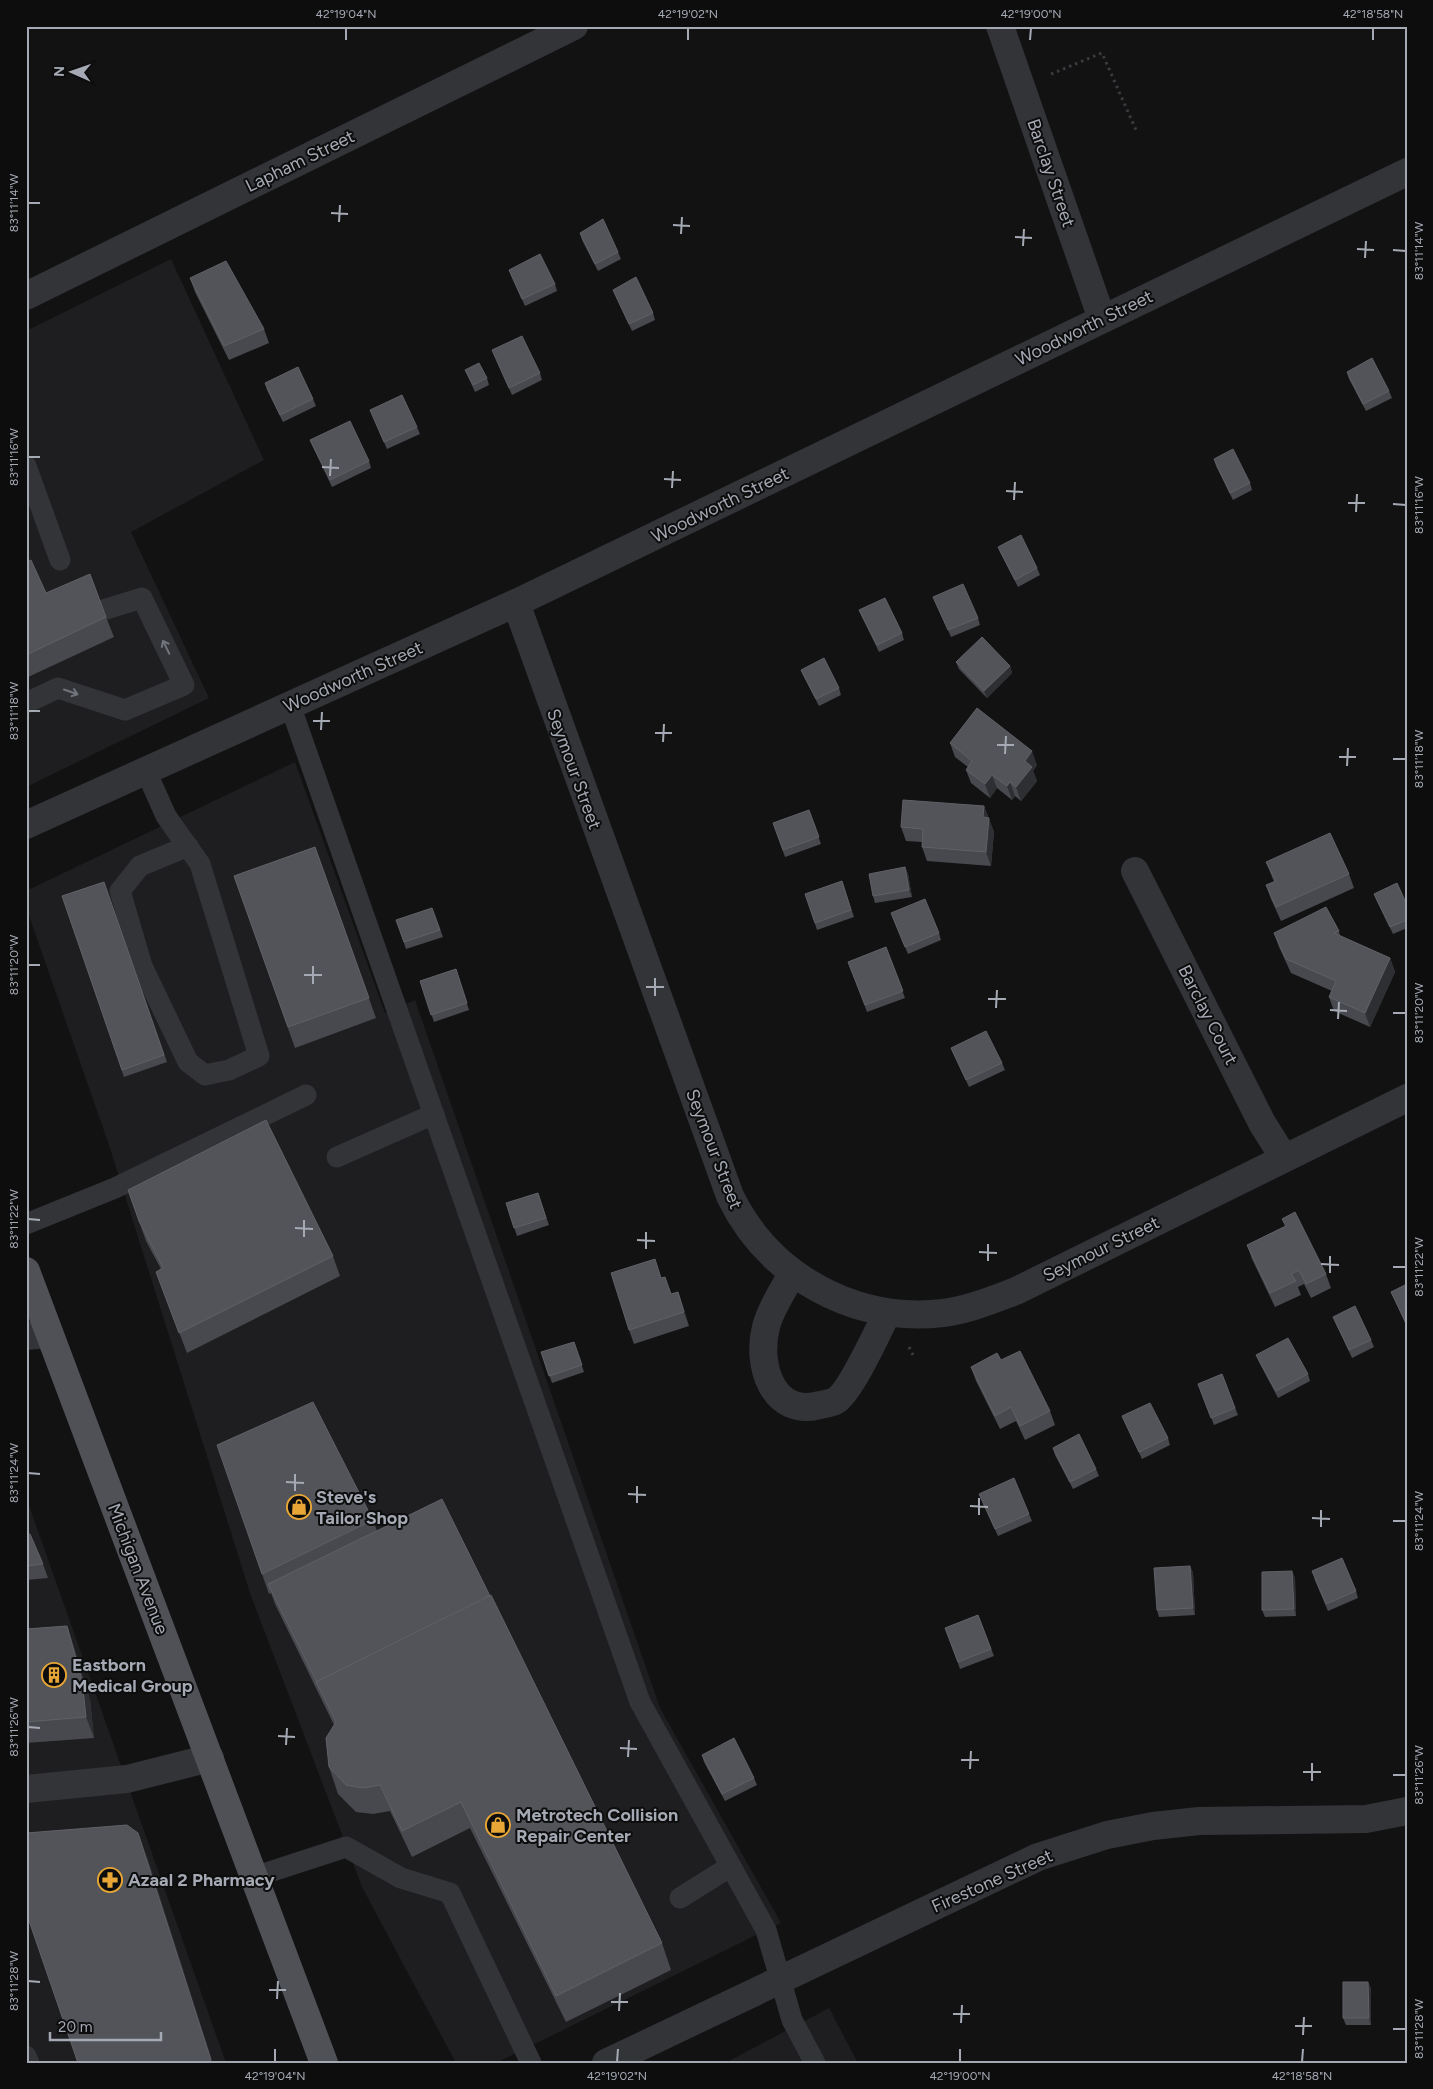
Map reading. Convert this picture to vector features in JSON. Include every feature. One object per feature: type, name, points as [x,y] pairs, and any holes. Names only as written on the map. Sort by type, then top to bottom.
[{"type":"main road","name":"Michigan Avenue","points":[[26,1271],[37,1335],[210,1758],[324,2063]]},
{"type":"street","name":"Lapham Street","points":[[26,296],[574,26]]},
{"type":"street","name":"Barclay Street","points":[[1000,26],[1102,319]]},
{"type":"street","name":"Woodworth Street","points":[[26,824],[516,603],[1407,172]]},
{"type":"street","name":"Seymour Street","points":[[516,603],[730,1196],[738,1214],[756,1239],[804,1282],[847,1303],[887,1313],[943,1313],[975,1306],[1016,1291],[1407,1098]]},
{"type":"street","name":"Barclay Court","points":[[1135,871],[1262,1123],[1284,1158]]},
{"type":"street","points":[[792,1272],[766,1327],[763,1362],[770,1385],[784,1401],[808,1408],[836,1401],[855,1375],[887,1313]]},
{"type":"street","points":[[26,1789],[127,1779],[210,1758]]},
{"type":"street","name":"Firestone Street","points":[[606,2063],[1038,1858],[1107,1835],[1199,1820],[1366,1819],[1407,1811]]},
{"type":"lane","points":[[26,466],[60,560]]},
{"type":"lane","points":[[26,703],[58,688],[125,710],[184,685],[142,598],[103,610]]},
{"type":"lane","points":[[290,705],[640,1702],[766,1930],[782,1979],[792,2020],[815,2063]]},
{"type":"lane","points":[[146,771],[166,816],[188,846],[200,864],[259,1056],[229,1070],[205,1075],[188,1062],[142,966],[120,891],[140,866],[188,846]]},
{"type":"lane","points":[[26,1224],[116,1188],[306,1095]]},
{"type":"lane","points":[[337,1157],[434,1114]]},
{"type":"lane","points":[[254,1877],[346,1848],[401,1878],[450,1893],[532,2063]]},
{"type":"lane","points":[[680,1898],[731,1866]]},
{"type":"lane","points":[[26,2056],[29,2063]]},
{"type":"path","points":[[1050,74],[1102,53],[1136,130]]},
{"type":"shaded area","points":[[171,259],[264,460],[131,532],[209,698],[26,787],[26,331]]},
{"type":"shaded area","points":[[295,762],[385,1013],[415,1000],[660,1708],[781,1923],[496,2063],[456,2063],[362,1887],[251,1596],[110,1148],[26,907],[26,891]]},
{"type":"shaded area","points":[[26,1497],[137,1811],[226,2063],[26,2063]]},
{"type":"shaded area","points":[[829,2008],[858,2063],[725,2063]]},
{"type":"building","points":[[603,219],[618,252],[595,264],[580,233]]},
{"type":"building","points":[[540,254],[555,284],[522,299],[509,270]]},
{"type":"building","points":[[226,261],[264,329],[224,346],[190,278]]},
{"type":"building","points":[[636,277],[653,313],[629,324],[613,290]]},
{"type":"building","points":[[522,336],[540,373],[509,388],[492,350]]},
{"type":"building","points":[[1372,358],[1389,391],[1363,404],[1347,372]]},
{"type":"building","points":[[479,363],[487,378],[473,385],[465,370]]},
{"type":"building","points":[[298,367],[313,399],[280,415],[265,383]]},
{"type":"building","points":[[402,395],[417,427],[384,442],[370,410]]},
{"type":"building","points":[[350,421],[369,461],[330,480],[310,440]]},
{"type":"building","points":[[1233,449],[1250,483],[1230,493],[1214,459]]},
{"type":"building","points":[[1021,535],[1037,568],[1015,580],[998,547]]},
{"type":"building","points":[[31,560],[46,593],[90,574],[106,617],[26,655],[26,562]]},
{"type":"building","points":[[963,584],[978,618],[948,630],[933,597]]},
{"type":"building","points":[[885,598],[902,633],[877,645],[859,610]]},
{"type":"building","points":[[982,637],[1010,666],[984,691],[956,662]]},
{"type":"building","points":[[824,658],[839,688],[816,699],[801,670]]},
{"type":"building","points":[[977,708],[1032,751],[1025,761],[1032,767],[1016,787],[1010,782],[1007,786],[992,775],[985,784],[966,770],[972,761],[950,743]]},
{"type":"building","points":[[903,800],[984,806],[983,817],[989,818],[986,852],[922,847],[923,829],[901,827]]},
{"type":"building","points":[[809,810],[819,837],[783,850],[773,823]]},
{"type":"building","points":[[1330,833],[1349,874],[1276,907],[1266,885],[1276,881],[1266,862]]},
{"type":"building","points":[[315,847],[369,998],[288,1027],[234,876]]},
{"type":"building","points":[[905,867],[909,890],[873,896],[869,874]]},
{"type":"building","points":[[842,881],[851,910],[815,923],[805,894]]},
{"type":"building","points":[[104,882],[164,1055],[122,1070],[62,896]]},
{"type":"building","points":[[1397,883],[1407,905],[1407,920],[1390,927],[1374,894]]},
{"type":"building","points":[[925,899],[939,933],[905,947],[891,913]]},
{"type":"building","points":[[1326,907],[1339,931],[1334,933],[1390,958],[1365,1013],[1329,997],[1336,981],[1286,959],[1274,933]]},
{"type":"building","points":[[432,908],[440,930],[404,942],[396,920]]},
{"type":"building","points":[[886,947],[903,991],[865,1005],[848,962]]},
{"type":"building","points":[[456,969],[467,1003],[431,1015],[420,981]]},
{"type":"building","points":[[986,1031],[1002,1063],[966,1080],[951,1048]]},
{"type":"building","points":[[266,1120],[333,1256],[179,1333],[156,1272],[163,1268],[139,1221],[128,1190]]},
{"type":"building","points":[[538,1193],[546,1218],[514,1228],[506,1203]]},
{"type":"building","points":[[1295,1212],[1326,1274],[1306,1284],[1299,1270],[1291,1274],[1296,1281],[1270,1293],[1247,1245],[1286,1226],[1282,1219]]},
{"type":"building","points":[[655,1259],[661,1278],[665,1277],[671,1294],[678,1292],[684,1312],[629,1330],[611,1273]]},
{"type":"building","points":[[1407,1284],[1407,1325],[1391,1292]]},
{"type":"building","points":[[1355,1306],[1371,1340],[1349,1350],[1333,1317]]},
{"type":"building","points":[[1288,1338],[1308,1374],[1276,1391],[1256,1355]]},
{"type":"building","points":[[574,1342],[582,1365],[549,1376],[541,1352]]},
{"type":"building","points":[[1020,1351],[1050,1411],[1020,1426],[1011,1407],[995,1416],[971,1367],[997,1353],[1001,1360]]},
{"type":"building","points":[[1222,1374],[1235,1408],[1211,1418],[1198,1384]]},
{"type":"building","points":[[313,1402],[373,1520],[262,1574],[217,1445]]},
{"type":"building","points":[[1150,1403],[1168,1438],[1139,1452],[1122,1416]]},
{"type":"building","points":[[1079,1434],[1096,1469],[1070,1482],[1053,1448]]},
{"type":"building","points":[[1014,1478],[1029,1514],[995,1529],[979,1494]]},
{"type":"building","points":[[442,1499],[490,1596],[316,1682],[268,1584]]},
{"type":"building","points":[[26,1534],[30,1534],[43,1564],[26,1566]]},
{"type":"building","points":[[1342,1558],[1356,1591],[1326,1604],[1312,1571]]},
{"type":"building","points":[[1190,1566],[1193,1608],[1157,1610],[1154,1568]]},
{"type":"building","points":[[1292,1571],[1294,1609],[1262,1610],[1262,1572]]},
{"type":"building","name":"Metrotech Collision Repair Center","points":[[491,1595],[662,1943],[556,1996],[461,1802],[402,1831],[380,1785],[363,1788],[346,1785],[329,1767],[326,1738],[336,1722],[316,1682]]},
{"type":"building","points":[[978,1615],[991,1649],[958,1662],[945,1628]]},
{"type":"building","name":"Eastborn Medical Group","points":[[67,1626],[82,1680],[86,1717],[26,1722],[26,1629]]},
{"type":"building","points":[[734,1738],[754,1778],[722,1794],[702,1755]]},
{"type":"building","points":[[127,1825],[138,1833],[211,2060],[205,2063],[78,2063],[26,1912],[26,1833]]},
{"type":"building","points":[[1343,1982],[1368,1982],[1369,2018],[1343,2018]]},
{"type":"place","name":"Steve's Tailor Shop","points":[[299,1507]]},
{"type":"place","name":"Eastborn Medical Group","points":[[54,1675]]},
{"type":"place","name":"Metrotech Collision Repair Center","points":[[498,1825]]},
{"type":"place","name":"Azaal 2 Pharmacy","points":[[110,1880]]}]
